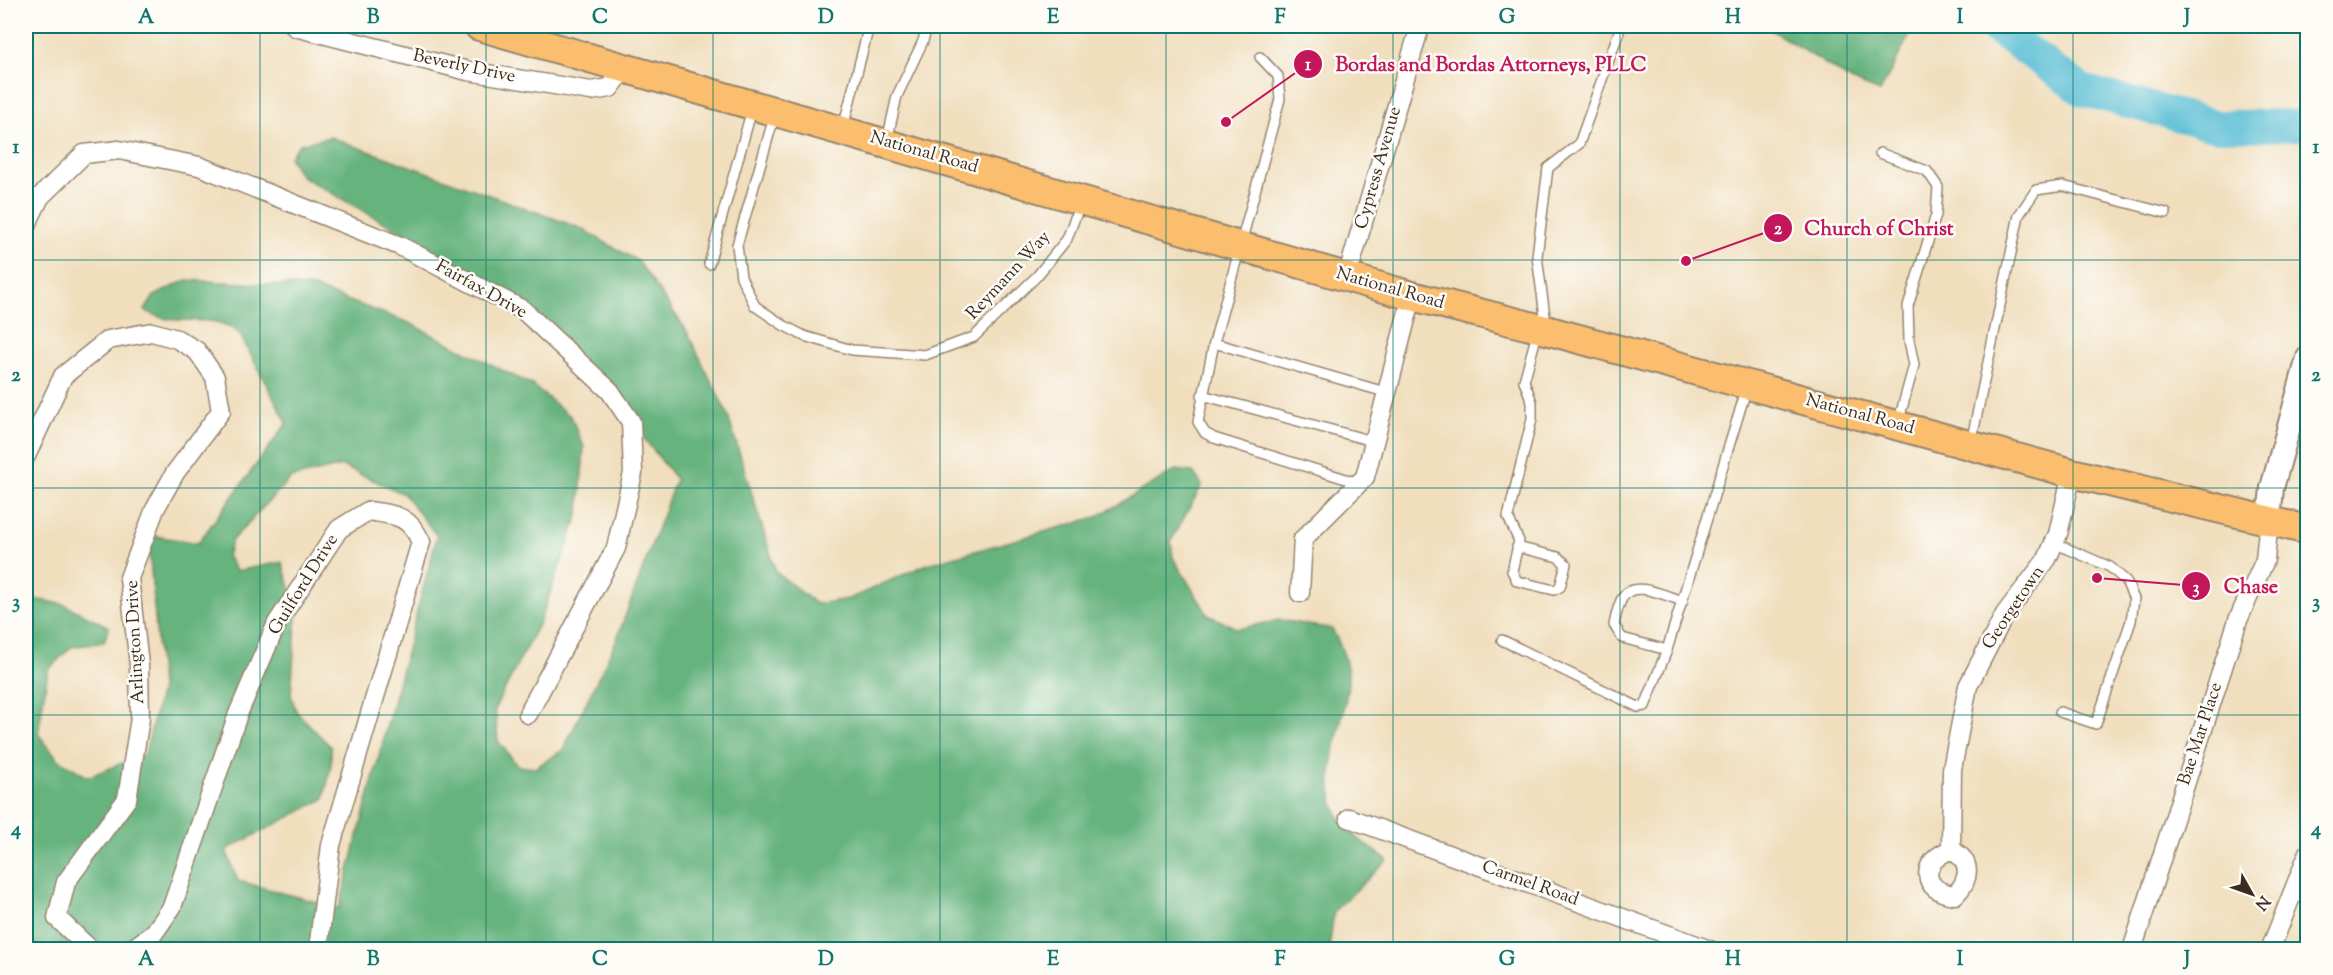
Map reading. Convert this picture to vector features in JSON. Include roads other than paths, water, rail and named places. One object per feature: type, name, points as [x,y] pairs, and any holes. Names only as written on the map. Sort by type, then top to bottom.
[{"type":"main road","name":"National Road","points":[[479,26],[887,142],[1412,296],[1542,329],[2072,473],[2307,530]]},
{"type":"street","name":"Cypress Avenue","points":[[1347,277],[1420,26]]},
{"type":"street","name":"Beverly Drive","points":[[295,27],[468,71],[591,91],[610,88],[626,67]]},
{"type":"street","name":"Fairfax Drive","points":[[26,226],[40,197],[84,154],[119,150],[199,166],[400,246],[523,310],[610,391],[631,422],[633,473],[615,548],[528,714]]},
{"type":"street","points":[[1300,593],[1303,539],[1365,477],[1385,392],[1412,296]]},
{"type":"street","name":"Arlington Drive","points":[[26,456],[63,376],[108,340],[152,332],[177,339],[197,351],[215,377],[221,411],[175,473],[160,500],[129,578],[139,665],[140,718],[127,799],[66,882],[57,918],[92,950]]},
{"type":"street","points":[[2269,519],[2272,488],[2307,358]]},
{"type":"street","name":"Georgetown","points":[[1951,850],[1952,768],[1968,686],[2005,614],[2033,581],[2054,543],[2072,473]]},
{"type":"street","name":"Guilford Drive","points":[[131,950],[153,933],[172,907],[238,714],[277,622],[339,529],[368,511],[398,516],[414,526],[421,542],[331,845],[318,950]]},
{"type":"street","name":"Bae Mar Place","points":[[2132,950],[2238,620],[2265,560],[2269,519]]},
{"type":"street","name":"Carmel Road","points":[[1349,818],[1710,950]]},
{"type":"street","points":[[2270,950],[2307,854]]},
{"type":"lane","points":[[843,130],[869,26]]},
{"type":"lane","points":[[887,142],[897,96],[923,42],[927,26]]},
{"type":"lane","points":[[1517,547],[1558,557],[1566,564],[1560,587],[1554,590],[1518,581],[1512,570],[1517,547],[1519,541],[1509,517],[1532,419],[1532,402],[1524,381],[1542,329],[1537,256],[1548,168],[1579,144],[1621,26]]},
{"type":"lane","points":[[1260,57],[1278,76],[1281,99],[1214,343],[1198,422],[1205,433],[1359,483]]},
{"type":"lane","points":[[709,264],[765,107]]},
{"type":"lane","name":"Reymann Way","points":[[765,107],[737,245],[741,277],[755,306],[783,325],[804,336],[852,350],[925,355],[974,337],[1037,276],[1067,239],[1082,199]]},
{"type":"lane","points":[[1880,153],[1927,171],[1938,187],[1936,215],[1908,306],[1909,340],[1914,364],[1898,425]]},
{"type":"lane","points":[[1970,445],[2019,215],[2036,189],[2063,186],[2166,213]]},
{"type":"lane","points":[[1214,343],[1385,392]]},
{"type":"lane","points":[[1502,640],[1638,707],[1645,706],[1683,601],[1747,384]]},
{"type":"lane","points":[[1202,395],[1365,439],[1375,436]]},
{"type":"lane","points":[[2054,543],[2110,567],[2126,580],[2134,599],[2131,621],[2096,724],[2060,712]]},
{"type":"lane","points":[[1667,650],[1622,638],[1614,625],[1623,597],[1629,591],[1638,588],[1683,601]]},
{"type":"waterway","points":[[1993,26],[2082,90],[2217,126],[2308,125]]},
{"type":"place","name":"Bordas and Bordas Attorneys, PLLC","points":[[1226,122]]},
{"type":"place","name":"Church of Christ","points":[[1686,261]]},
{"type":"place","name":"Chase","points":[[2097,578]]}]
